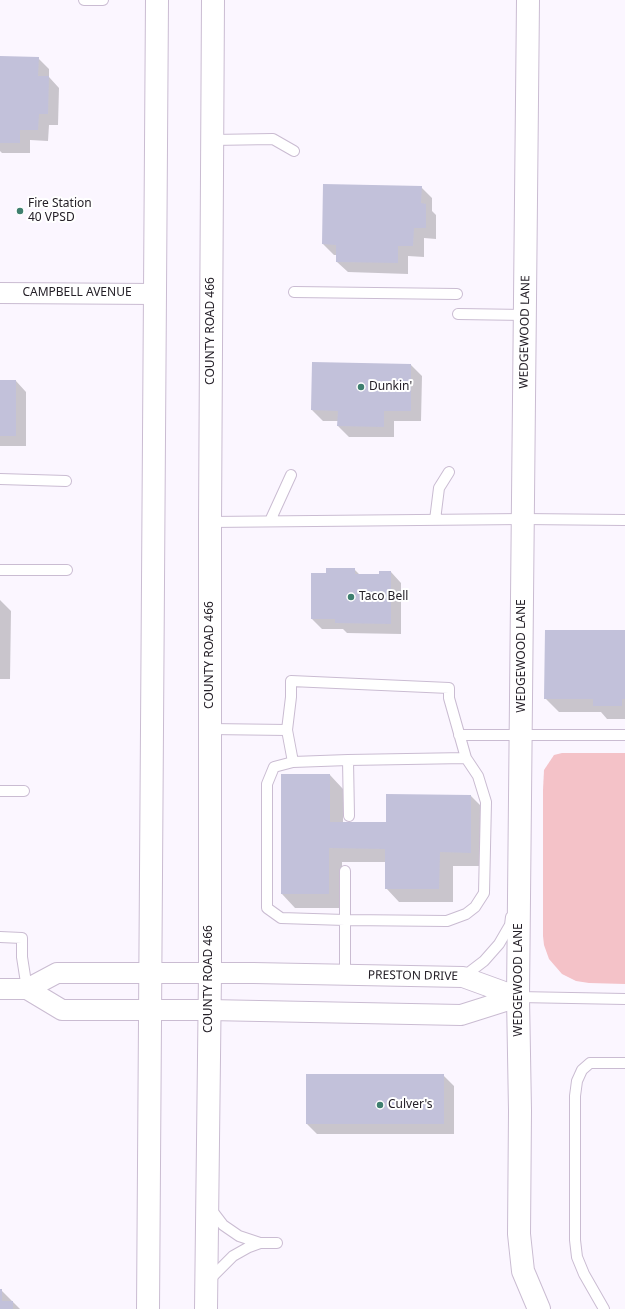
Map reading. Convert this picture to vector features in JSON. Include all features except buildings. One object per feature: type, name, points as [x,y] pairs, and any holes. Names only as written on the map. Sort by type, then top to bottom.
[{"type":"main road","points":[[148,1309],[157,0]]},
{"type":"main road","name":"COUNTY ROAD 466","points":[[206,1309],[206,1203],[210,973],[210,522],[213,0]]},
{"type":"main road","name":"WEDGEWOOD LANE","points":[[528,0],[518,997],[520,1111],[519,1234],[523,1271],[539,1309]]},
{"type":"street","name":"CAMPBELL AVENUE","points":[[0,293],[155,294]]},
{"type":"street","points":[[0,989],[27,989],[57,972],[151,972]]},
{"type":"street","name":"PRESTON DRIVE","points":[[151,972],[463,977],[518,997]]},
{"type":"street","points":[[27,989],[62,1010],[150,1009],[461,1015],[518,997]]},
{"type":"lane","points":[[84,0],[103,0]]},
{"type":"lane","points":[[212,140],[273,139],[294,151]]},
{"type":"lane","points":[[294,292],[457,294]]},
{"type":"lane","points":[[458,314],[525,315]]},
{"type":"lane","points":[[435,520],[440,488],[449,472]]},
{"type":"lane","points":[[270,521],[292,475]]},
{"type":"lane","points":[[0,479],[66,481]]},
{"type":"lane","points":[[210,522],[522,519],[625,520]]},
{"type":"lane","points":[[0,570],[67,570]]},
{"type":"lane","points":[[293,762],[287,730],[291,697],[291,681],[450,688],[450,698],[466,758],[478,776],[486,802],[484,893],[475,907],[466,914],[447,921],[282,918],[267,908],[267,784],[274,767],[293,762],[466,758]]},
{"type":"lane","points":[[210,729],[287,730]]},
{"type":"lane","points":[[460,735],[625,735]]},
{"type":"lane","points":[[348,760],[349,816]]},
{"type":"lane","points":[[0,791],[24,791]]},
{"type":"lane","points":[[345,871],[345,975]]},
{"type":"lane","points":[[463,977],[484,961],[499,944],[510,925],[519,880]]},
{"type":"lane","points":[[0,937],[22,938],[22,957],[27,989]]},
{"type":"lane","points":[[518,997],[625,999]]},
{"type":"lane","points":[[604,1309],[584,1274],[576,1251],[575,1096],[577,1081],[582,1070],[590,1064],[625,1063]]},
{"type":"lane","points":[[206,1203],[223,1226],[239,1236],[260,1243],[277,1243]]},
{"type":"lane","points":[[206,1282],[233,1256],[260,1243]]},
{"type":"shaded area","points":[[562,753],[625,753],[625,984],[589,983],[576,981],[562,974],[549,959],[544,945],[544,770],[554,755]]},
{"type":"place","name":"Fire Station 40 VPSD","points":[[20,211]]},
{"type":"place","name":"Dunkin'","points":[[361,387]]},
{"type":"place","name":"Taco Bell","points":[[351,597]]},
{"type":"place","name":"Culver's","points":[[380,1105]]}]
